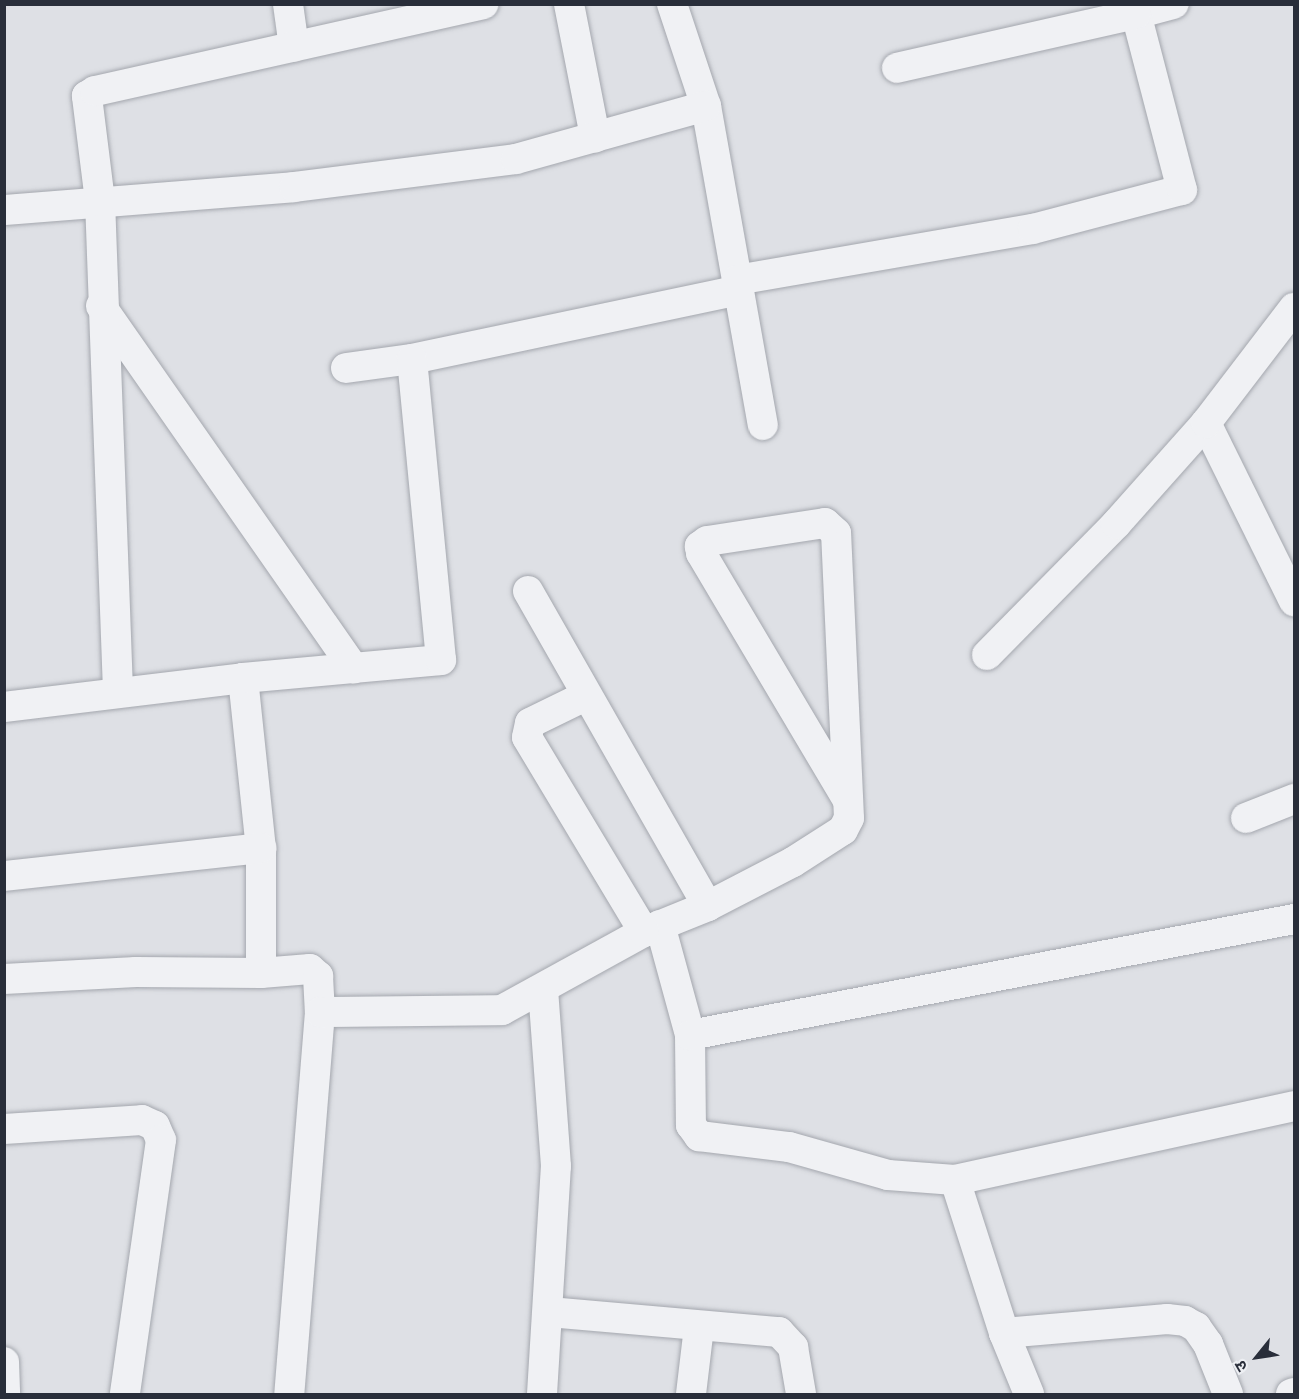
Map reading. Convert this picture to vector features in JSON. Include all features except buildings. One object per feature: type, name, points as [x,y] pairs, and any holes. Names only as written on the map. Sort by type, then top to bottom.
[{"type":"street","points":[[288,4],[294,47]]},
{"type":"street","points":[[118,692],[101,306],[100,201],[87,96],[95,91],[483,4]]},
{"type":"street","points":[[569,4],[595,137]]},
{"type":"street","points":[[672,4],[706,106],[763,425]]},
{"type":"street","points":[[897,68],[1174,4]]},
{"type":"street","points":[[346,369],[412,359],[738,285],[1033,229],[1182,190],[1136,14]]},
{"type":"street","points":[[4,210],[294,187],[516,159],[706,106]]},
{"type":"street","points":[[101,306],[354,668]]},
{"type":"street","points":[[987,655],[1116,524],[1206,423],[1294,308]]},
{"type":"street","points":[[4,707],[243,678],[434,663],[444,653],[412,359]]},
{"type":"street","points":[[1206,423],[1294,601]]},
{"type":"street","points":[[320,1012],[502,1010],[652,929],[708,906],[793,862],[843,830],[849,818],[836,533],[825,523],[707,541],[700,546],[701,553],[848,801]]},
{"type":"street","points":[[528,591],[585,696],[708,906]]},
{"type":"street","points":[[243,678],[261,848],[261,973]]},
{"type":"street","points":[[585,696],[530,723],[527,737],[652,929],[690,1035],[692,1125],[699,1136],[789,1147],[888,1175],[955,1180],[1294,1106]]},
{"type":"street","points":[[1246,818],[1294,800]]},
{"type":"street","points":[[4,876],[261,848]]},
{"type":"street","points":[[690,1035],[1294,919]]},
{"type":"street","points":[[4,979],[136,972],[315,972],[320,1012],[290,1395]]},
{"type":"street","points":[[542,1395],[549,1312],[556,1166],[543,989]]},
{"type":"street","points":[[4,1129],[142,1120],[155,1126],[160,1140],[125,1395]]},
{"type":"street","points":[[955,1180],[1004,1333],[1029,1395]]},
{"type":"street","points":[[549,1312],[699,1327],[779,1332],[787,1337],[793,1347],[801,1395]]},
{"type":"street","points":[[1004,1333],[1167,1319],[1185,1321],[1196,1327],[1208,1344],[1228,1395]]},
{"type":"street","points":[[691,1395],[699,1327]]},
{"type":"street","points":[[4,1362],[5,1395]]}]
